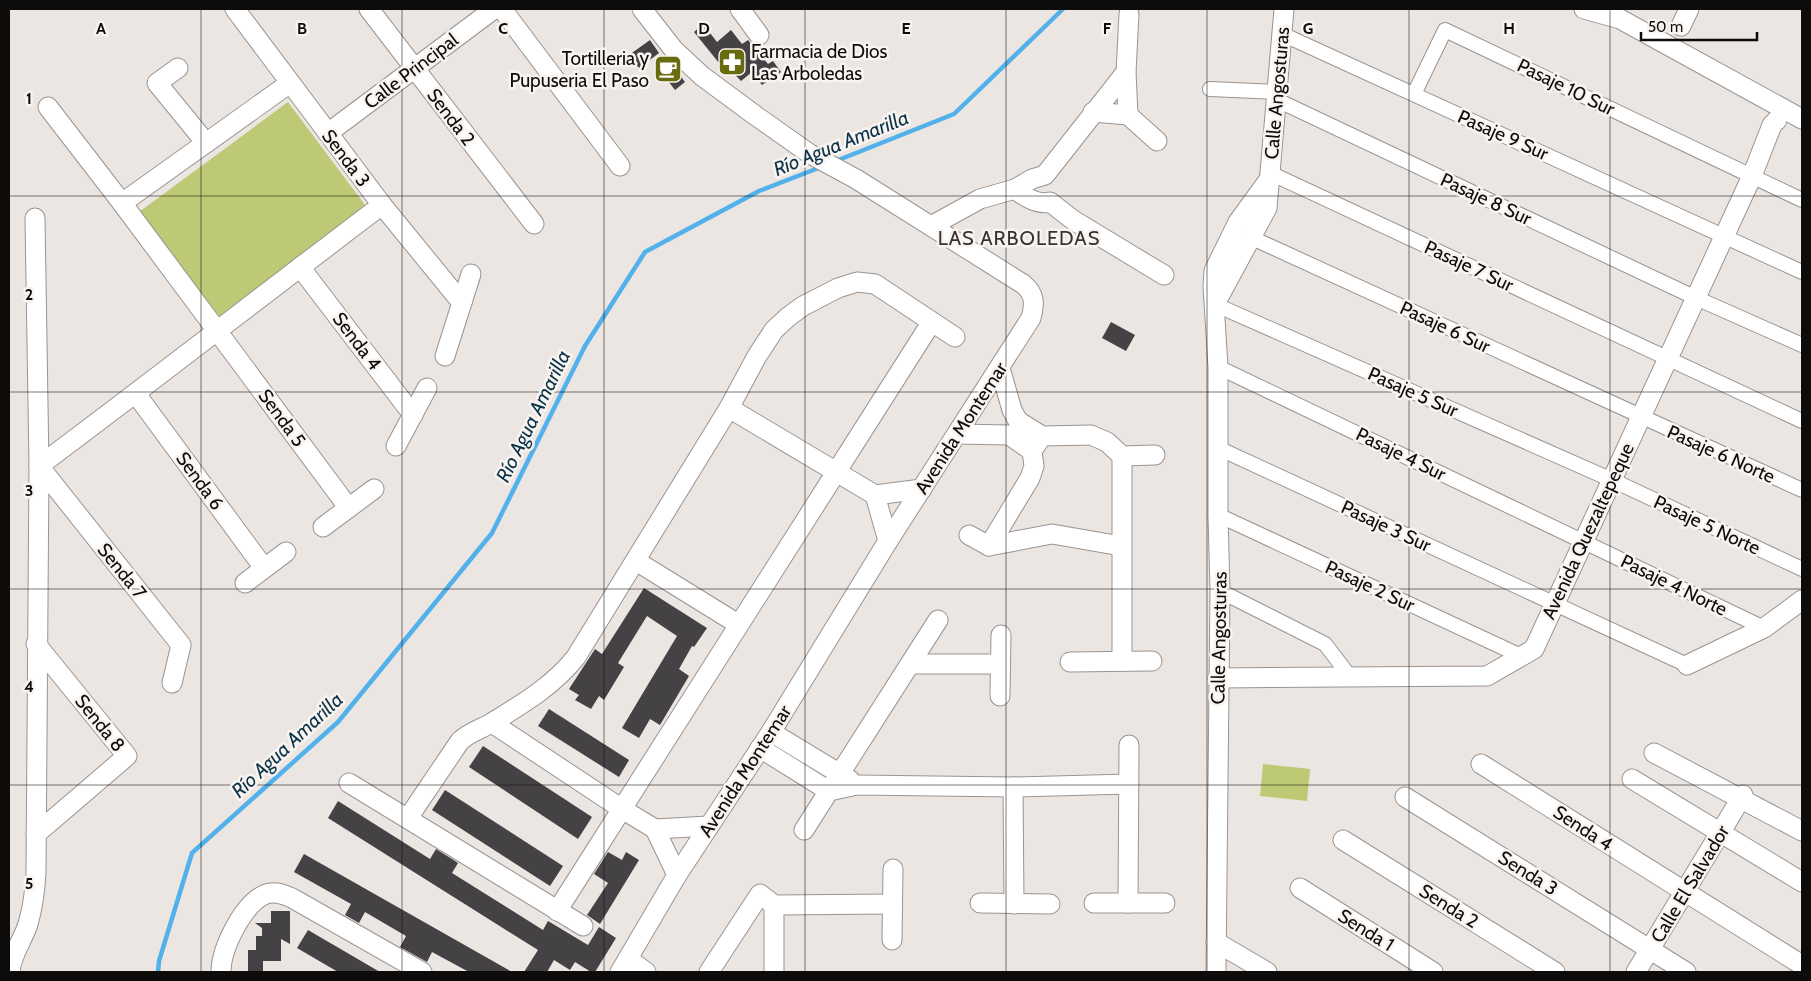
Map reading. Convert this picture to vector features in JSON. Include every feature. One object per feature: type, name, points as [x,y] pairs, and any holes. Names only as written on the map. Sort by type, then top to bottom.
[{"type":"street","name":"Senda 3","points":[[235,9],[382,205],[462,303]]},
{"type":"street","name":"Senda 2","points":[[369,9],[534,224]]},
{"type":"street","name":"Calle Principal","points":[[328,133],[494,9]]},
{"type":"street","points":[[502,9],[620,166]]},
{"type":"street","name":"Avenida Montemar","points":[[624,966],[677,875],[771,732],[888,542],[1031,318],[1034,298],[1030,290],[931,226],[810,154],[702,76],[674,50],[642,9]]},
{"type":"street","points":[[740,9],[759,35]]},
{"type":"street","name":"Calle Angosturas","points":[[1214,304],[1267,208],[1284,9]]},
{"type":"street","points":[[1584,9],[1620,19],[1802,119]]},
{"type":"street","points":[[1128,115],[1126,72],[1129,14]]},
{"type":"street","name":"Pasaje 10 Sur","points":[[1414,94],[1445,30],[1752,176]]},
{"type":"street","name":"Pasaje 9 Sur","points":[[1282,34],[1802,272]]},
{"type":"street","points":[[178,68],[158,83],[206,143]]},
{"type":"street","points":[[931,226],[980,199],[1016,189],[1032,179],[1045,175],[1126,72]]},
{"type":"street","points":[[122,203],[290,83]]},
{"type":"street","points":[[1210,89],[1277,96]]},
{"type":"street","name":"Pasaje 8 Sur","points":[[1277,96],[1696,298],[1802,345]]},
{"type":"street","name":"Senda 5","points":[[48,107],[122,203],[348,507]]},
{"type":"street","points":[[1093,112],[1128,115],[1157,141]]},
{"type":"street","name":"Avenida Quezaltepeque","points":[[1218,678],[1487,676],[1534,649],[1752,176],[1772,125],[1777,120]]},
{"type":"street","points":[[1045,175],[1052,181],[1053,193],[1050,202]]},
{"type":"street","name":"Calle Angosturas","points":[[1216,972],[1220,590],[1218,367],[1214,271],[1238,222],[1270,176]]},
{"type":"street","name":"Pasaje 7 Sur","points":[[1270,176],[1802,421]]},
{"type":"street","points":[[1752,176],[1802,200]]},
{"type":"street","points":[[1016,189],[1024,196],[1045,203],[1050,202],[1073,220],[1164,275]]},
{"type":"street","points":[[39,466],[382,205]]},
{"type":"street","points":[[10,972],[15,952],[27,926],[34,903],[39,466],[35,218]]},
{"type":"street","name":"Pasaje 6 Sur","points":[[1250,237],[1640,418]]},
{"type":"street","name":"Senda 4","points":[[300,267],[413,415]]},
{"type":"street","points":[[445,356],[470,274]]},
{"type":"street","points":[[408,818],[460,741],[470,732],[492,723],[562,675],[636,561],[774,330],[803,306],[838,288],[857,282],[875,284],[931,323],[955,337]]},
{"type":"street","name":"Pasaje 5 Sur","points":[[1214,304],[1612,480]]},
{"type":"street","points":[[557,911],[834,472],[931,323]]},
{"type":"street","name":"Pasaje 4 Sur","points":[[1218,367],[1583,542]]},
{"type":"street","points":[[989,546],[1030,478],[1034,466],[1037,443],[1018,421],[1000,368]]},
{"type":"street","points":[[396,446],[428,388]]},
{"type":"street","name":"Senda 6","points":[[136,394],[264,568]]},
{"type":"street","points":[[991,434],[1002,424],[1011,405]]},
{"type":"street","points":[[729,408],[874,495],[922,489]]},
{"type":"street","name":"Pasaje 6 Norte","points":[[1640,418],[1802,490]]},
{"type":"street","points":[[957,434],[1009,435],[1037,443],[1091,435],[1107,442],[1122,456],[1155,455]]},
{"type":"street","name":"Pasaje 3 Sur","points":[[1218,448],[1687,665]]},
{"type":"street","points":[[1122,456],[1122,661]]},
{"type":"street","name":"Senda 7","points":[[39,466],[181,645],[172,683]]},
{"type":"street","name":"Pasaje 5 Norte","points":[[1612,480],[1802,569]]},
{"type":"street","points":[[324,527],[374,489]]},
{"type":"street","points":[[874,495],[888,542]]},
{"type":"street","name":"Pasaje 2 Sur","points":[[1218,515],[1521,656]]},
{"type":"street","points":[[969,535],[989,546],[1052,534],[1121,546]]},
{"type":"street","name":"Pasaje 4 Norte","points":[[1583,542],[1764,628]]},
{"type":"street","points":[[245,583],[286,552]]},
{"type":"street","points":[[636,561],[738,624]]},
{"type":"street","points":[[1220,590],[1325,644],[1350,678]]},
{"type":"street","points":[[1687,665],[1764,628],[1802,600]]},
{"type":"street","points":[[804,830],[938,620]]},
{"type":"street","points":[[1000,696],[999,664],[1001,635]]},
{"type":"street","name":"Senda 8","points":[[36,644],[127,756],[36,834]]},
{"type":"street","points":[[1070,662],[1152,661]]},
{"type":"street","points":[[911,664],[999,664]]},
{"type":"street","points":[[492,723],[655,829],[677,875]]},
{"type":"street","points":[[771,732],[857,785]]},
{"type":"street","points":[[1128,903],[1130,745]]},
{"type":"street","points":[[760,748],[829,791],[857,785],[1013,787],[1129,784]]},
{"type":"street","points":[[1654,753],[1802,831]]},
{"type":"street","name":"Senda 4","points":[[1481,764],[1684,893],[1802,965]]},
{"type":"street","points":[[1632,779],[1802,882]]},
{"type":"street","points":[[349,783],[583,926]]},
{"type":"street","points":[[1013,787],[1014,904]]},
{"type":"street","name":"Senda 3","points":[[1405,797],[1686,972]]},
{"type":"street","name":"Calle El Salvador","points":[[1636,972],[1742,798]]},
{"type":"street","points":[[655,829],[709,826]]},
{"type":"street","name":"Senda 2","points":[[1343,840],[1556,972]]},
{"type":"street","points":[[892,940],[893,869]]},
{"type":"street","name":"Senda 1","points":[[1300,888],[1433,972]]},
{"type":"street","points":[[221,972],[222,953],[246,912],[258,899],[274,892],[292,898],[422,972]]},
{"type":"street","points":[[768,893],[892,904]]},
{"type":"street","points":[[708,972],[768,893]]},
{"type":"street","points":[[768,893],[774,972]]},
{"type":"street","points":[[980,903],[1050,904]]},
{"type":"street","points":[[1094,903],[1165,903]]},
{"type":"street","points":[[1216,942],[1267,972]]},
{"type":"street","points":[[624,966],[646,972]]},
{"type":"green space","points":[[288,102],[365,205],[215,323],[135,215]]},
{"type":"green space","points":[[1263,764],[1310,769],[1307,801],[1260,796]]},
{"type":"building","points":[[703,24],[717,42],[731,30],[742,44],[748,40],[768,64],[773,61],[781,72],[762,85],[752,72],[741,81],[722,61],[719,63],[694,32]]},
{"type":"building","points":[[650,40],[659,53],[639,68],[629,55]]},
{"type":"building","points":[[669,61],[685,82],[675,90],[659,69]]},
{"type":"building","points":[[1111,322],[1135,335],[1126,351],[1102,338]]},
{"type":"building","points":[[644,588],[707,628],[694,647],[692,646],[679,669],[689,676],[660,725],[650,719],[639,738],[622,728],[677,636],[647,616],[618,663],[624,667],[604,700],[599,696],[591,709],[575,700],[579,695],[569,689],[595,649],[602,654]]},
{"type":"building","points":[[549,709],[629,760],[619,777],[538,726]]},
{"type":"building","points":[[483,746],[592,817],[578,839],[469,767]]},
{"type":"building","points":[[445,790],[563,866],[550,886],[432,810]]},
{"type":"building","points":[[338,801],[430,859],[436,849],[452,859],[458,863],[452,873],[543,930],[548,921],[588,945],[599,927],[616,938],[595,972],[591,972],[575,962],[570,970],[554,960],[547,972],[524,972],[538,950],[328,818]]},
{"type":"building","points":[[608,852],[622,860],[626,852],[639,860],[600,924],[587,915],[608,883],[594,874]]},
{"type":"building","points":[[304,854],[512,972],[469,972],[432,952],[427,962],[400,947],[406,936],[365,912],[359,923],[345,915],[351,904],[294,872]]},
{"type":"building","points":[[271,911],[290,911],[290,944],[281,939],[281,961],[263,961],[263,972],[248,972],[248,950],[256,950],[256,936],[262,936],[262,928],[255,923],[271,923]]},
{"type":"building","points":[[308,930],[380,972],[338,972],[297,948]]},
{"type":"waterway","name":"Río Agua Amarilla","points":[[836,161],[954,114],[1063,9]]},
{"type":"waterway","name":"Río Agua Amarilla","points":[[158,972],[159,961],[192,853],[338,722],[492,533],[585,346],[645,252],[759,191],[821,167]]},
{"type":"place","name":"Farmacia de Dios Las Arboledas","points":[[732,62]]},
{"type":"place","name":"Tortilleria y Pupuseria El Paso","points":[[668,69]]},
{"type":"district","name":"LAS ARBOLEDAS","points":[[1019,238]]}]
